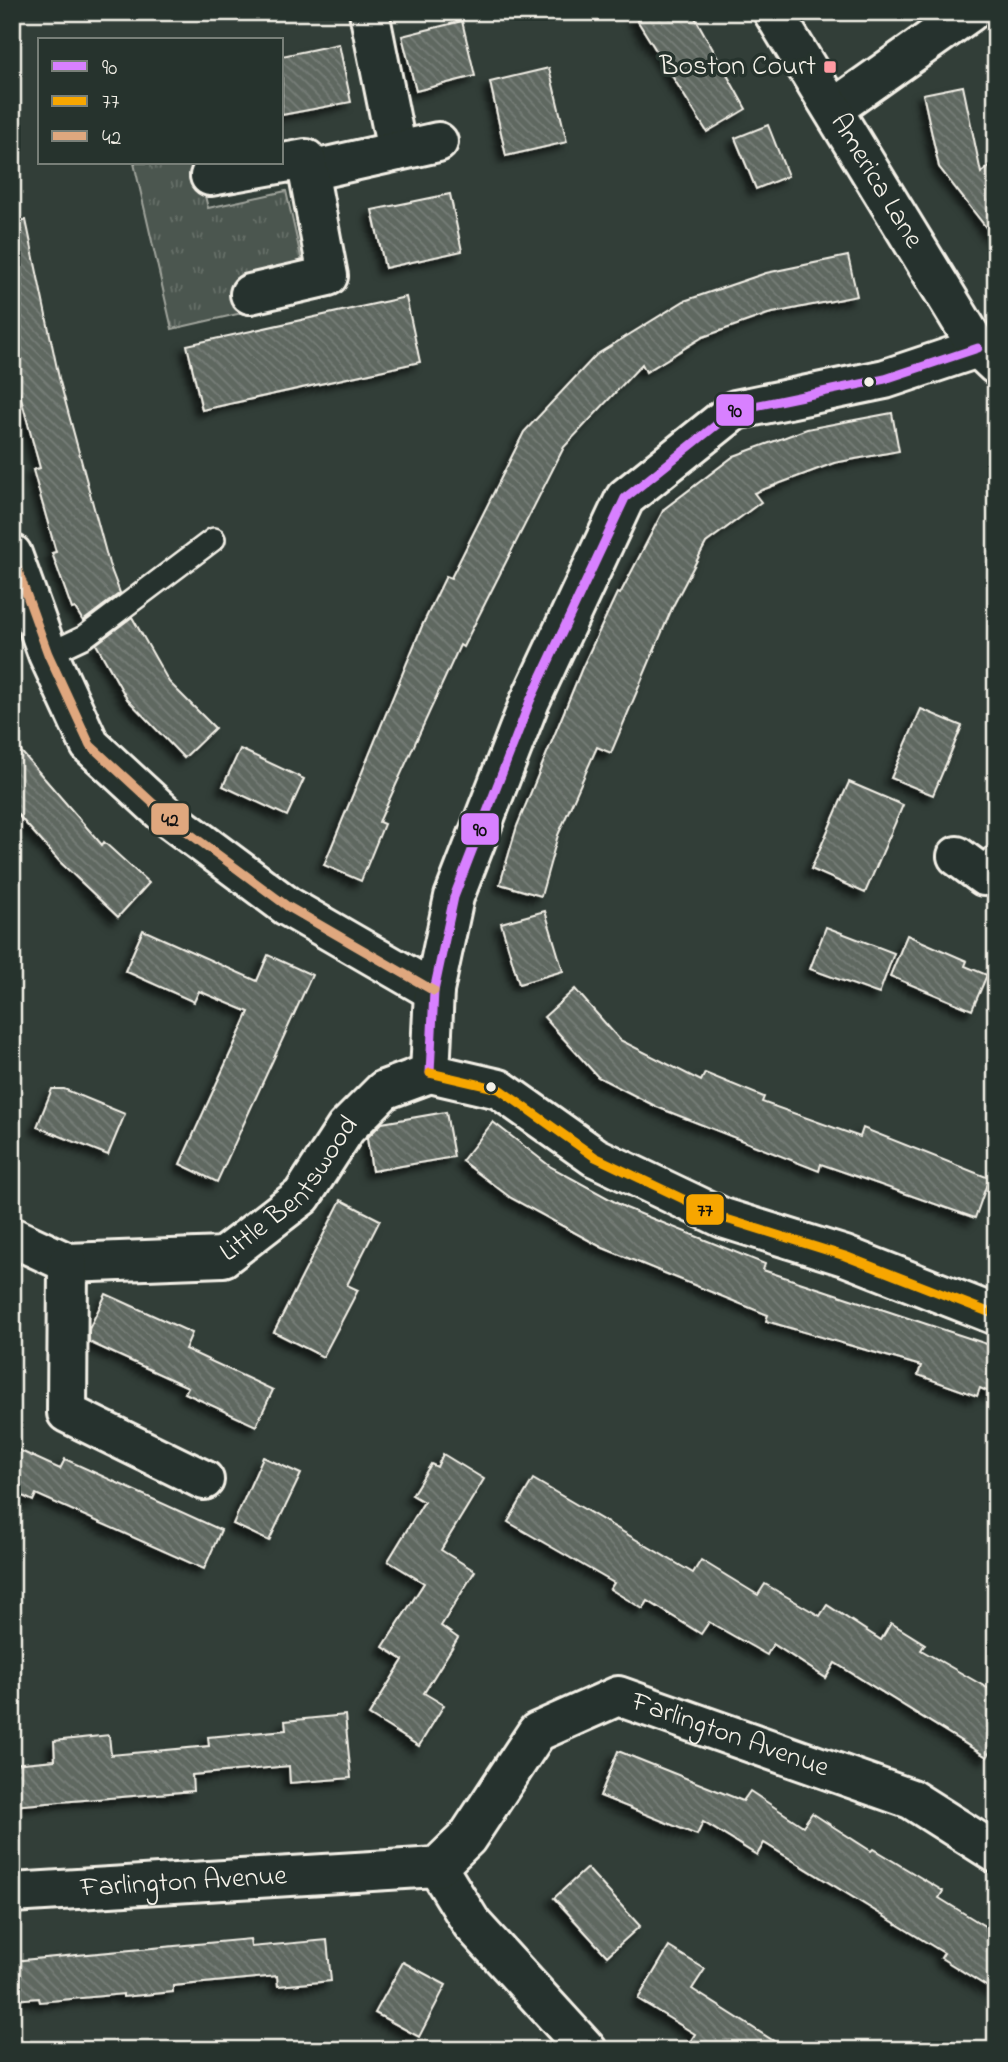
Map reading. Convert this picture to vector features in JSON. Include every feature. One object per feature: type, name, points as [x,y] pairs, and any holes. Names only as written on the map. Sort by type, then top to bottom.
[{"type":"street","points":[[369,12],[397,151]]},
{"type":"street","name":"America Lane","points":[[773,12],[987,357]]},
{"type":"street","points":[[833,109],[970,12]]},
{"type":"street","points":[[309,171],[439,142]]},
{"type":"street","points":[[250,294],[328,276],[306,159],[284,163]]},
{"type":"street","points":[[210,176],[278,164]]},
{"type":"street","points":[[987,357],[734,410],[625,498],[530,701],[453,897],[434,991],[430,1073],[499,1088],[595,1157],[723,1219],[845,1256],[996,1315]]},
{"type":"street","points":[[12,554],[48,654],[90,745],[170,819],[287,906],[434,991]]},
{"type":"street","name":"Little Bentswood","points":[[12,1237],[68,1263],[223,1257],[302,1196],[346,1128],[384,1090],[430,1073]]},
{"type":"street","points":[[68,1263],[67,1413],[204,1480]]},
{"type":"street","name":"Farlington Avenue","points":[[12,1893],[437,1867],[467,1839],[537,1732],[618,1696],[911,1799],[996,1853]]},
{"type":"street","points":[[437,1867],[472,1924],[587,2050]]},
{"type":"lane","points":[[48,654],[84,637],[214,539]]},
{"type":"green space","points":[[134,164],[197,164],[208,208],[286,191],[303,266],[235,281],[242,313],[172,329]]},
{"type":"building","points":[[632,12],[692,12],[746,109],[707,132]]},
{"type":"building","points":[[462,21],[475,76],[416,91],[402,36]]},
{"type":"building","points":[[339,44],[351,102],[284,115],[284,56]]},
{"type":"building","points":[[549,68],[567,142],[506,156],[490,82]]},
{"type":"building","points":[[963,86],[981,173],[996,162],[996,240],[939,167],[923,94]]},
{"type":"building","points":[[768,125],[788,176],[756,189],[735,138]]},
{"type":"building","points":[[450,194],[462,251],[385,268],[372,210]]},
{"type":"building","points":[[26,220],[59,378],[109,564],[120,593],[83,621],[75,608],[72,609],[52,553],[56,552],[33,470],[40,468],[12,365],[12,221]]},
{"type":"building","points":[[848,256],[857,296],[768,314],[703,337],[646,372],[642,364],[564,447],[463,647],[460,645],[379,822],[384,824],[361,881],[324,865],[422,626],[446,576],[451,578],[524,432],[596,355],[684,301],[766,273]]},
{"type":"building","points":[[406,297],[420,362],[202,410],[187,345]]},
{"type":"building","points":[[892,413],[899,451],[834,463],[754,493],[761,502],[706,543],[673,606],[611,753],[597,747],[558,835],[541,896],[500,884],[517,826],[582,668],[617,593],[620,594],[664,509],[734,456],[807,429]]},
{"type":"building","points":[[132,617],[169,682],[215,728],[184,758],[127,699],[96,644]]},
{"type":"building","points":[[921,709],[962,726],[933,795],[891,778]]},
{"type":"building","points":[[12,741],[102,845],[104,842],[149,883],[118,917],[60,862],[12,808]]},
{"type":"building","points":[[240,749],[304,779],[287,816],[223,786]]},
{"type":"building","points":[[849,782],[903,805],[865,893],[811,869]]},
{"type":"building","points":[[545,911],[563,971],[519,984],[501,923]]},
{"type":"building","points":[[826,927],[894,953],[879,994],[810,969]]},
{"type":"building","points":[[143,930],[257,981],[268,955],[312,975],[217,1182],[180,1164],[249,1012],[199,991],[194,1002],[125,971]]},
{"type":"building","points":[[907,935],[967,961],[965,966],[987,975],[972,1010],[890,976]]},
{"type":"building","points":[[575,989],[620,1040],[701,1081],[705,1073],[764,1097],[762,1102],[860,1137],[863,1128],[989,1178],[975,1218],[821,1164],[819,1171],[657,1107],[598,1077],[544,1017]]},
{"type":"building","points":[[52,1089],[64,1089],[125,1114],[108,1155],[37,1127]]},
{"type":"building","points":[[446,1112],[454,1157],[372,1171],[367,1138],[382,1123]]},
{"type":"building","points":[[493,1122],[551,1167],[626,1208],[765,1264],[763,1270],[996,1347],[996,1395],[980,1388],[977,1396],[918,1375],[921,1366],[766,1321],[768,1315],[603,1248],[511,1198],[462,1161]]},
{"type":"building","points":[[341,1200],[380,1220],[347,1285],[358,1290],[323,1357],[274,1332]]},
{"type":"building","points":[[106,1294],[192,1333],[185,1349],[273,1390],[256,1426],[185,1393],[188,1387],[89,1342],[89,1329]]},
{"type":"building","points":[[12,1447],[60,1469],[65,1459],[221,1530],[204,1569],[36,1494],[33,1501],[12,1491]]},
{"type":"building","points":[[443,1454],[484,1479],[441,1550],[475,1571],[441,1626],[458,1638],[424,1693],[444,1705],[419,1746],[369,1715],[403,1660],[383,1647],[424,1583],[388,1561],[424,1502],[412,1495],[431,1464],[437,1467]]},
{"type":"building","points":[[263,1457],[301,1474],[269,1541],[233,1524]]},
{"type":"building","points":[[533,1479],[693,1573],[701,1560],[758,1595],[765,1584],[820,1616],[827,1605],[881,1640],[891,1623],[925,1644],[921,1650],[996,1693],[996,1742],[987,1757],[835,1663],[826,1678],[773,1644],[767,1655],[709,1622],[701,1634],[648,1601],[643,1609],[610,1589],[614,1583],[508,1522]]},
{"type":"building","points":[[345,1715],[351,1778],[290,1783],[289,1766],[192,1775],[193,1791],[12,1806],[12,1764],[55,1760],[54,1741],[109,1735],[111,1755],[209,1746],[208,1737],[286,1730],[285,1721]]},
{"type":"building","points":[[618,1751],[743,1801],[750,1791],[803,1826],[812,1813],[871,1851],[873,1849],[943,1891],[939,1898],[996,1933],[996,1992],[941,1958],[944,1953],[764,1843],[757,1855],[703,1822],[697,1835],[600,1796]]},
{"type":"building","points":[[587,1868],[640,1926],[607,1956],[554,1898]]},
{"type":"building","points":[[250,1939],[251,1947],[327,1940],[331,1981],[278,1986],[277,1976],[173,1986],[173,1992],[123,1997],[123,1994],[40,2002],[39,1998],[12,2000],[12,1961]]},
{"type":"building","points":[[669,1947],[705,1969],[692,1989],[788,2050],[685,2050],[695,2034],[638,1999]]},
{"type":"building","points":[[403,1962],[446,1985],[419,2037],[375,2013]]},
{"type":"transit line","name":"90","points":[[430,1073],[434,991],[454,897],[530,701],[625,498],[735,410],[885,379],[978,348]]},
{"type":"transit line","name":"42","points":[[12,554],[48,654],[90,745],[170,819],[287,906],[434,991]]},
{"type":"transit line","name":"77","points":[[430,1073],[499,1089],[595,1157],[723,1218],[845,1256],[996,1315]]},
{"type":"place","name":"Boston Court","points":[[830,67]]}]
